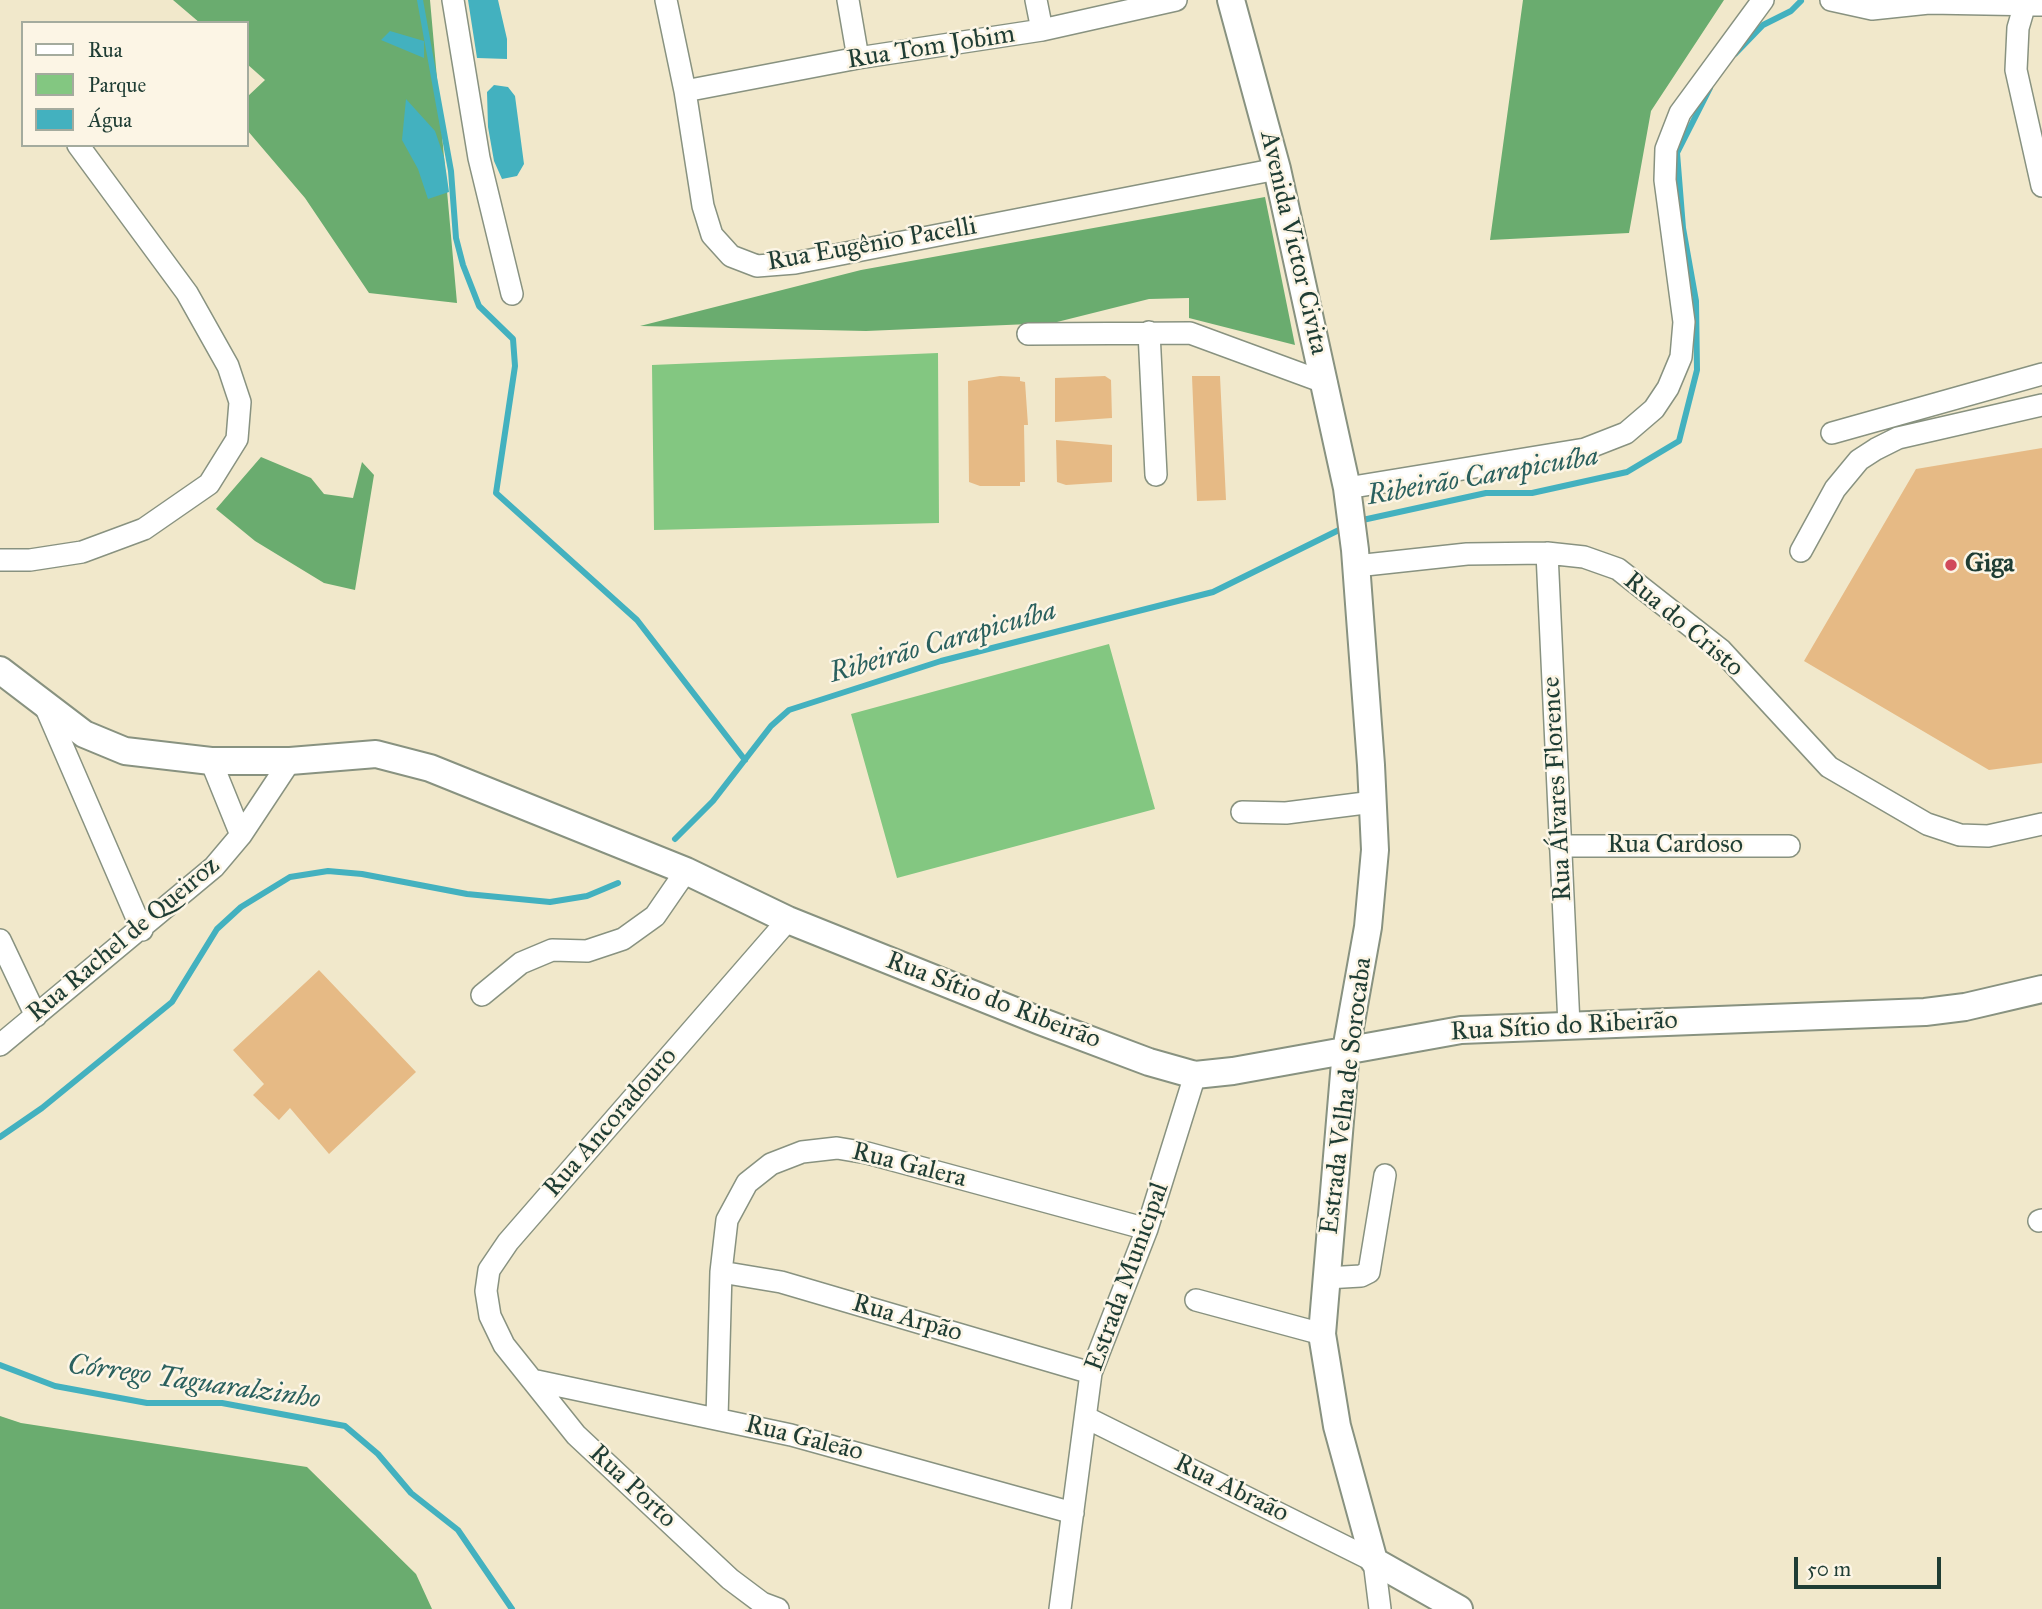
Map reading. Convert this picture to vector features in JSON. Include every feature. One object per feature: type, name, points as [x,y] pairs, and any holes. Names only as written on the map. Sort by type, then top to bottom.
[{"type":"main road","name":"Avenida Victor Civita","points":[[1230,0],[1277,169],[1326,383],[1348,494]]},
{"type":"main road","name":"Estrada Velha de Sorocaba","points":[[1348,494],[1355,558],[1375,850],[1369,915],[1346,1050],[1322,1334],[1337,1426],[1374,1561]]},
{"type":"main road","name":"Rua Sítio do Ribeirão","points":[[0,670],[46,708],[84,734],[125,751],[211,761],[290,761],[376,754],[430,768],[686,871],[788,920],[1040,1021],[1149,1062],[1195,1074],[1461,1030],[1924,1012],[1965,1007],[2042,989]]},
{"type":"main road","points":[[1374,1561],[1459,1609]]},
{"type":"street","points":[[453,0],[479,158],[512,294]]},
{"type":"street","name":"Rua Eugênio Pacelli","points":[[666,0],[685,91],[703,206],[712,235],[732,256],[757,266],[808,260],[1277,169]]},
{"type":"street","points":[[848,0],[858,58]]},
{"type":"street","points":[[1036,0],[1042,30]]},
{"type":"street","name":"Rua Tom Jobim","points":[[685,91],[858,58],[1042,30],[1176,0]]},
{"type":"street","points":[[1348,494],[1585,449],[1626,433],[1654,409],[1668,388],[1681,357],[1684,323],[1665,180],[1666,149],[1680,113],[1763,0]]},
{"type":"street","points":[[1831,0],[1872,9],[1929,3],[2034,4]]},
{"type":"street","points":[[2034,4],[2018,28],[2016,70],[2042,186]]},
{"type":"street","points":[[0,560],[30,561],[82,552],[144,529],[209,484],[237,439],[240,402],[228,366],[187,293],[79,147]]},
{"type":"street","points":[[1150,332],[1156,475]]},
{"type":"street","points":[[1028,334],[1190,333],[1326,383]]},
{"type":"street","points":[[1832,433],[2042,374]]},
{"type":"street","points":[[1801,551],[1835,489],[1859,460],[1875,449],[1898,438],[2042,405]]},
{"type":"street","name":"Rua do Cristo","points":[[1355,558],[1547,553],[1584,557],[1618,569],[1721,650],[1829,767],[1909,814],[1960,835],[1988,836],[2042,824]]},
{"type":"street","name":"Rua Álvares Florence","points":[[1547,553],[1569,1026]]},
{"type":"street","points":[[46,708],[142,930]]},
{"type":"street","points":[[211,761],[241,835]]},
{"type":"street","name":"Rua Rachel de Queiroz","points":[[0,1045],[142,930],[214,867],[241,835],[290,761]]},
{"type":"street","points":[[1242,812],[1324,810],[1373,802]]},
{"type":"street","name":"Rua Cardoso","points":[[1560,846],[1788,846]]},
{"type":"street","points":[[482,995],[521,962],[552,950],[587,951],[623,939],[655,916],[686,871]]},
{"type":"street","name":"Rua Ancoradouro","points":[[504,1345],[490,1316],[486,1292],[489,1270],[508,1242],[788,920]]},
{"type":"street","points":[[0,940],[36,1016]]},
{"type":"street","name":"Estrada Municipal","points":[[1060,1609],[1091,1373],[1147,1229],[1195,1074]]},
{"type":"street","name":"Rua Galera","points":[[717,1418],[721,1272],[727,1220],[747,1183],[771,1164],[802,1152],[837,1148],[867,1153],[1147,1229]]},
{"type":"street","points":[[1326,1278],[1361,1276],[1369,1272],[1385,1175]]},
{"type":"street","name":"Rua Arpão","points":[[721,1272],[781,1282],[1091,1373]]},
{"type":"street","points":[[1196,1300],[1322,1334]]},
{"type":"street","name":"Rua Porto","points":[[504,1345],[576,1434],[720,1570],[762,1603],[778,1609]]},
{"type":"street","name":"Rua Galeão","points":[[532,1380],[792,1435],[1073,1513]]},
{"type":"street","name":"Rua Abraão","points":[[1087,1418],[1374,1561]]},
{"type":"street","points":[[1374,1561],[1380,1609]]},
{"type":"green space","points":[[173,0],[430,0],[457,303],[369,293],[305,198],[248,131],[248,96],[265,80],[248,65],[248,21],[198,21]]},
{"type":"green space","points":[[1523,0],[1724,0],[1651,111],[1629,233],[1490,240]]},
{"type":"green space","points":[[1265,197],[1295,345],[1189,318],[1189,298],[1149,299],[1053,323],[866,331],[640,326],[861,270]]},
{"type":"green space","points":[[938,353],[939,523],[654,530],[652,365]]},
{"type":"green space","points":[[261,457],[311,478],[324,494],[353,498],[362,462],[374,475],[355,590],[324,583],[255,541],[216,509]]},
{"type":"green space","points":[[1109,644],[1155,809],[897,878],[851,714]]},
{"type":"green space","points":[[0,1416],[21,1423],[307,1467],[416,1574],[432,1609],[0,1609]]},
{"type":"water","points":[[468,0],[498,0],[507,39],[507,59],[477,58]]},
{"type":"water","points":[[390,31],[424,41],[424,58],[381,40]]},
{"type":"water","points":[[494,85],[508,87],[515,96],[524,164],[517,176],[502,179],[494,161],[488,127],[487,92]]},
{"type":"water","points":[[406,99],[435,131],[444,157],[449,192],[428,199],[418,169],[402,140]]},
{"type":"building","points":[[1000,376],[1020,377],[1020,381],[1025,382],[1028,425],[1024,425],[1025,482],[1020,482],[1020,486],[980,486],[969,482],[968,381]]},
{"type":"building","points":[[1105,376],[1111,380],[1112,418],[1055,422],[1055,378]]},
{"type":"building","points":[[1192,376],[1220,376],[1226,500],[1197,501]]},
{"type":"building","points":[[1056,440],[1112,445],[1112,482],[1066,485],[1057,482]]},
{"type":"building","name":"Giga","points":[[2042,448],[2042,763],[1989,770],[1804,661],[1916,469]]},
{"type":"building","points":[[319,970],[416,1072],[329,1154],[290,1108],[279,1120],[253,1095],[264,1084],[233,1050]]},
{"type":"waterway","points":[[420,0],[451,171],[456,238],[463,265],[479,306],[513,339],[515,366],[496,493],[637,620],[745,760]]},
{"type":"waterway","name":"Ribeirão Carapicuíba","points":[[1735,54],[1763,25],[1791,11],[1801,1]]},
{"type":"waterway","name":"Ribeirão Carapicuíba","points":[[1358,521],[1486,493],[1532,493],[1627,472],[1679,441],[1697,370],[1696,301],[1683,228],[1677,153],[1710,88]]},
{"type":"waterway","name":"Ribeirão Carapicuíba","points":[[675,839],[713,801],[771,726],[789,710],[941,661],[1213,592],[1345,527]]},
{"type":"waterway","name":"Ribeirão Carapicuíba","points":[[0,1137],[42,1108],[172,1002],[217,929],[241,907],[290,877],[328,871],[362,874],[467,894],[550,902],[587,896],[618,883]]},
{"type":"waterway","name":"Córrego Taguaralzinho","points":[[0,1365],[55,1386],[147,1403],[222,1403],[345,1426],[378,1454],[411,1493],[458,1530],[512,1609]]},
{"type":"place","name":"Giga","points":[[1951,565]]}]
